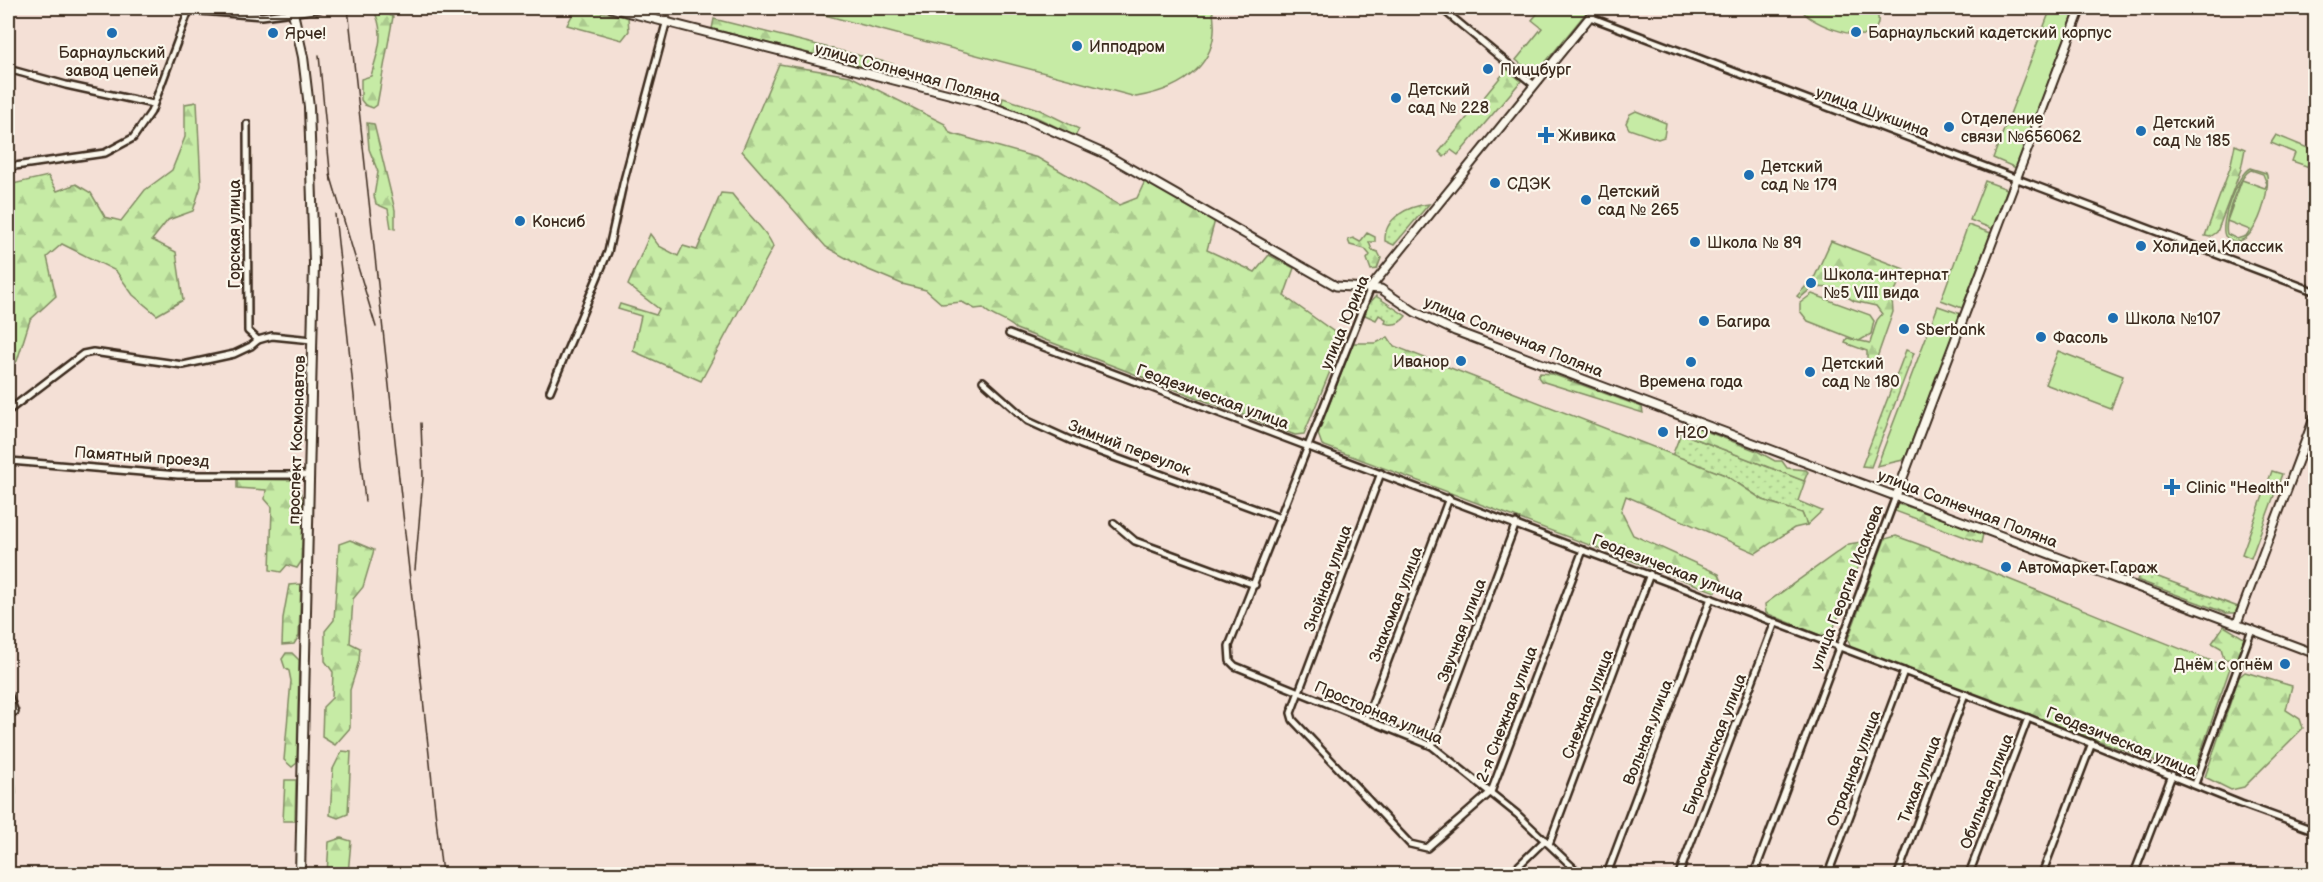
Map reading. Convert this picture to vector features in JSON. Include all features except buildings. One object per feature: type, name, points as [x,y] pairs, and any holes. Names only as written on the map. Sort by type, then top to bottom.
[{"type":"main road","name":"проспект Космонавтов","points":[[292,10],[303,57],[309,107],[313,253],[300,874]]},
{"type":"street","points":[[8,167],[105,153],[127,144],[143,127],[189,10],[255,16],[320,8]]},
{"type":"street","name":"улица Солнечная Поляна","points":[[611,8],[667,20],[849,70],[976,101],[1026,119],[1105,154],[1336,286],[1381,289],[1415,312],[1455,330],[2316,654]]},
{"type":"street","points":[[1441,8],[1534,85]]},
{"type":"street","name":"улица Юрина","points":[[1235,666],[1230,661],[1229,646],[1371,287],[1597,8]]},
{"type":"street","name":"улица Георгия Исакова","points":[[1754,874],[1838,646],[2081,8]]},
{"type":"street","name":"улица Шукшина","points":[[1590,17],[2316,292]]},
{"type":"street","points":[[550,392],[608,252],[623,184],[667,20]]},
{"type":"street","points":[[8,69],[66,85],[153,104]]},
{"type":"street","name":"Горская улица","points":[[247,124],[248,331],[258,340]]},
{"type":"street","name":"Геодезическая улица","points":[[1009,333],[2028,718],[2316,831]]},
{"type":"street","points":[[8,411],[83,354],[93,352],[183,364],[234,354],[258,340],[272,336],[312,340]]},
{"type":"street","name":"Зимний переулок","points":[[983,381],[1028,421],[1081,445],[1280,518]]},
{"type":"street","points":[[2237,623],[2316,413]]},
{"type":"street","name":"Памятный проезд","points":[[8,460],[178,475],[308,475]]},
{"type":"street","name":"Знойная улица","points":[[1381,473],[1292,707],[1293,720],[1410,844]]},
{"type":"street","name":"Знакомая улица","points":[[1366,718],[1449,498]]},
{"type":"street","points":[[1114,523],[1135,541],[1255,585]]},
{"type":"street","name":"Звучная улица","points":[[1432,746],[1516,523]]},
{"type":"street","name":"2-я Снежная улица","points":[[1410,844],[1427,848],[1491,792],[1583,550]]},
{"type":"street","name":"Снежная улица","points":[[1510,874],[1547,842],[1650,574]]},
{"type":"street","name":"Вольная улица","points":[[1607,874],[1711,598]]},
{"type":"street","name":"Бирюсинская улица","points":[[1679,874],[1775,622]]},
{"type":"street","points":[[2195,784],[2252,629]]},
{"type":"street","name":"Просторная улица","points":[[1235,666],[1432,746],[1491,792],[1580,874]]},
{"type":"street","name":"Отрадная улица","points":[[1827,874],[1904,671]]},
{"type":"street","points":[[8,694],[15,712]]},
{"type":"street","name":"Тихая улица","points":[[1898,874],[1965,694]]},
{"type":"street","name":"Обильная улица","points":[[1969,874],[2028,718]]},
{"type":"street","points":[[2042,874],[2092,743]]},
{"type":"street","points":[[2134,874],[2172,774]]},
{"type":"green space","points":[[378,8],[393,17],[377,105],[373,108],[365,105],[361,100],[361,79],[371,76],[378,53],[380,30],[376,15]]},
{"type":"green space","points":[[576,8],[628,17],[629,31],[622,40],[567,25]]},
{"type":"green space","name":"Ипподром","points":[[798,8],[1212,8],[1214,27],[1212,44],[1206,58],[1196,70],[1184,80],[1170,87],[1136,97]]},
{"type":"green space","points":[[1542,8],[1590,8],[1535,75],[1516,60],[1542,28],[1532,20]]},
{"type":"green space","name":"Барнаульский кадетский корпус","points":[[1801,8],[1871,8],[1877,13],[1878,24],[1872,34],[1855,35],[1833,29],[1812,19]]},
{"type":"green space","points":[[2051,8],[2076,8],[2016,168],[1993,158]]},
{"type":"green space","points":[[714,19],[893,64],[891,74],[712,29]]},
{"type":"green space","points":[[779,64],[850,76],[945,124],[950,133],[1038,158],[1119,205],[1137,198],[1145,181],[1215,220],[1207,250],[1255,272],[1269,255],[1294,268],[1284,296],[1337,334],[1341,345],[1304,434],[1295,435],[1016,329],[983,308],[975,309],[962,302],[942,304],[926,290],[902,284],[864,268],[826,247],[742,151]]},
{"type":"green space","points":[[1507,69],[1521,81],[1458,155],[1451,150],[1444,157],[1439,152]]},
{"type":"green space","points":[[1003,98],[1038,109],[1079,129],[1075,136],[1036,117],[1001,106]]},
{"type":"green space","points":[[197,102],[201,186],[193,211],[168,220],[152,240],[176,252],[183,300],[157,315],[133,295],[116,271],[62,244],[47,257],[56,296],[30,320],[17,361],[8,369],[8,185],[48,176],[57,191],[76,184],[91,193],[105,217],[121,221],[145,190],[172,170],[185,137],[185,104]]},
{"type":"green space","points":[[1636,111],[1666,123],[1664,137],[1658,139],[1629,129],[1626,123],[1630,114]]},
{"type":"green space","points":[[367,123],[374,124],[395,210],[395,229],[391,228],[388,209],[376,204],[374,196],[378,172],[369,149]]},
{"type":"green space","points":[[2276,135],[2315,151],[2315,169],[2292,161],[2295,153],[2271,143]]},
{"type":"green space","points":[[2235,145],[2245,149],[2241,169],[2217,232],[2210,237],[2205,236],[2230,168]]},
{"type":"green space","points":[[2250,168],[2266,173],[2267,180],[2267,184],[2267,191],[2264,205],[2253,230],[2245,239],[2235,241],[2225,236],[2224,230],[2230,199],[2240,179]],"holes":[[[2251,170],[2263,174],[2267,184],[2265,188],[2242,180]],[[2242,180],[2227,220],[2233,199]],[[2227,221],[2250,230],[2246,236],[2237,239],[2227,234]]]},
{"type":"green space","points":[[1985,181],[2007,189],[1993,229],[1970,220]]},
{"type":"green space","points":[[721,193],[732,194],[761,228],[773,247],[701,381],[633,351],[641,316],[618,309],[620,304],[656,315],[659,309],[628,285],[650,234],[659,246],[678,256],[683,246],[697,250]]},
{"type":"green space","points":[[1429,204],[1394,245],[1385,241],[1393,219],[1406,210]]},
{"type":"green space","points":[[1968,225],[1991,233],[1962,308],[1941,300]]},
{"type":"green space","points":[[1367,233],[1375,237],[1375,242],[1369,242],[1372,250],[1378,252],[1381,258],[1377,269],[1371,270],[1367,259],[1370,255],[1365,249],[1350,245],[1348,240],[1353,238],[1360,242]]},
{"type":"green space","points":[[1831,241],[1904,269],[1892,299],[1893,312],[1873,369],[1867,367],[1867,351],[1845,343],[1847,338],[1870,343],[1877,320],[1882,314],[1876,306],[1854,301],[1833,288],[1813,287],[1800,298],[1797,296],[1815,276]]},
{"type":"green space","points":[[1812,294],[1870,315],[1874,321],[1871,334],[1859,341],[1808,321],[1800,311],[1800,303]]},
{"type":"green space","points":[[1376,296],[1406,316],[1404,319],[1399,323],[1391,324],[1385,323],[1386,319],[1379,315],[1376,320],[1365,315],[1367,306]]},
{"type":"green space","points":[[1938,306],[1961,314],[1906,456],[1903,460],[1877,466]]},
{"type":"green space","points":[[1388,337],[1394,346],[1725,475],[1763,500],[1802,513],[1807,525],[1794,528],[1756,553],[1626,496],[1621,511],[1633,535],[1719,574],[1723,584],[1715,592],[1322,445],[1318,434],[1353,343],[1376,343]]},
{"type":"green space","points":[[1906,350],[1914,353],[1871,467],[1862,466]]},
{"type":"green space","points":[[2058,351],[2123,376],[2111,409],[2045,384]]},
{"type":"green space","points":[[1540,373],[1552,374],[1642,407],[1643,413],[1541,381],[1538,377]]},
{"type":"green space","points":[[1685,423],[1757,451],[1775,461],[1782,461],[1787,468],[1808,472],[1804,481],[1681,433]]},
{"type":"green space","points":[[1681,433],[1805,481],[1798,501],[1822,511],[1807,525],[1802,513],[1763,500],[1725,475],[1672,456]]},
{"type":"green space","points":[[2272,471],[2282,474],[2251,558],[2242,554]]},
{"type":"green space","points":[[237,479],[294,480],[299,486],[303,518],[301,562],[297,568],[287,565],[281,572],[270,570],[272,507],[265,499],[266,490],[237,488]]},
{"type":"green space","points":[[1897,504],[1932,513],[1983,534],[1981,543],[1895,511],[1893,508]]},
{"type":"green space","points":[[1896,536],[2230,668],[2195,769],[2186,773],[1851,649],[1848,639],[1885,539]]},
{"type":"green space","points":[[350,540],[374,550],[363,587],[353,599],[350,643],[360,648],[359,661],[350,690],[350,728],[335,745],[322,737],[323,707],[332,698],[333,672],[325,661],[325,631],[334,620],[339,544]]},
{"type":"green space","points":[[1861,542],[1865,550],[1832,632],[1822,636],[1766,613],[1765,604],[1849,544]]},
{"type":"green space","points":[[2141,571],[2238,607],[2235,613],[2226,613],[2137,580]]},
{"type":"green space","points":[[301,584],[299,636],[294,644],[282,645],[283,618],[289,585]]},
{"type":"green space","points":[[2224,626],[2244,638],[2238,660],[2224,659],[2221,648],[2212,643]]},
{"type":"green space","points":[[286,653],[292,653],[299,660],[297,763],[292,767],[284,760],[291,681],[289,671],[285,668],[282,659]]},
{"type":"green space","points":[[2245,672],[2292,686],[2286,710],[2300,719],[2303,728],[2244,787],[2231,790],[2205,777],[2239,677]]},
{"type":"green space","points":[[342,751],[351,752],[348,814],[338,818],[330,815],[333,769]]},
{"type":"green space","points":[[8,754],[13,757],[16,793],[8,816]]},
{"type":"green space","points":[[285,780],[296,780],[295,821],[283,821]]},
{"type":"green space","points":[[341,838],[351,841],[348,874],[327,874],[329,842]]},
{"type":"railway","points":[[348,8],[442,874]]},
{"type":"railway","points":[[319,55],[331,181]]},
{"type":"railway","points":[[330,174],[376,327]]},
{"type":"railway","points":[[335,214],[365,501]]},
{"type":"railway","points":[[415,570],[423,478],[421,423]]},
{"type":"place","name":"Барнаульский кадетский корпус","points":[[1856,32]]},
{"type":"place","name":"Барнаульский завод цепей","points":[[112,33]]},
{"type":"place","name":"Ярче!","points":[[273,33]]},
{"type":"place","name":"Ипподром","points":[[1077,46]]},
{"type":"place","name":"Пиццбург","points":[[1488,69]]},
{"type":"place","name":"Детский сад № 228","points":[[1396,98]]},
{"type":"place","name":"Отделение связи №656062","points":[[1949,127]]},
{"type":"place","name":"Детский сад № 185","points":[[2141,131]]},
{"type":"place","name":"Живика","points":[[1546,135]]},
{"type":"place","name":"Детский сад № 179","points":[[1749,175]]},
{"type":"place","name":"СДЭК","points":[[1495,183]]},
{"type":"place","name":"Детский сад № 265","points":[[1586,200]]},
{"type":"place","name":"Консиб","points":[[520,221]]},
{"type":"place","name":"Школа № 89","points":[[1695,242]]},
{"type":"place","name":"Холидей Классик","points":[[2141,246]]},
{"type":"place","name":"Школа-интернат №5 VIII вида","points":[[1811,283]]},
{"type":"place","name":"Школа №107","points":[[2113,318]]},
{"type":"place","name":"Багира","points":[[1704,321]]},
{"type":"place","name":"Sberbank","points":[[1904,329]]},
{"type":"place","name":"Фасоль","points":[[2041,337]]},
{"type":"place","name":"Иванор","points":[[1461,361]]},
{"type":"place","name":"Времена года","points":[[1691,362]]},
{"type":"place","name":"Детский сад № 180","points":[[1810,372]]},
{"type":"place","name":"H2O","points":[[1663,432]]},
{"type":"place","name":"Clinic \"Health\"","points":[[2172,487]]},
{"type":"place","name":"Автомаркет Гараж","points":[[2006,567]]},
{"type":"place","name":"Днём с огнём","points":[[2285,664]]}]
